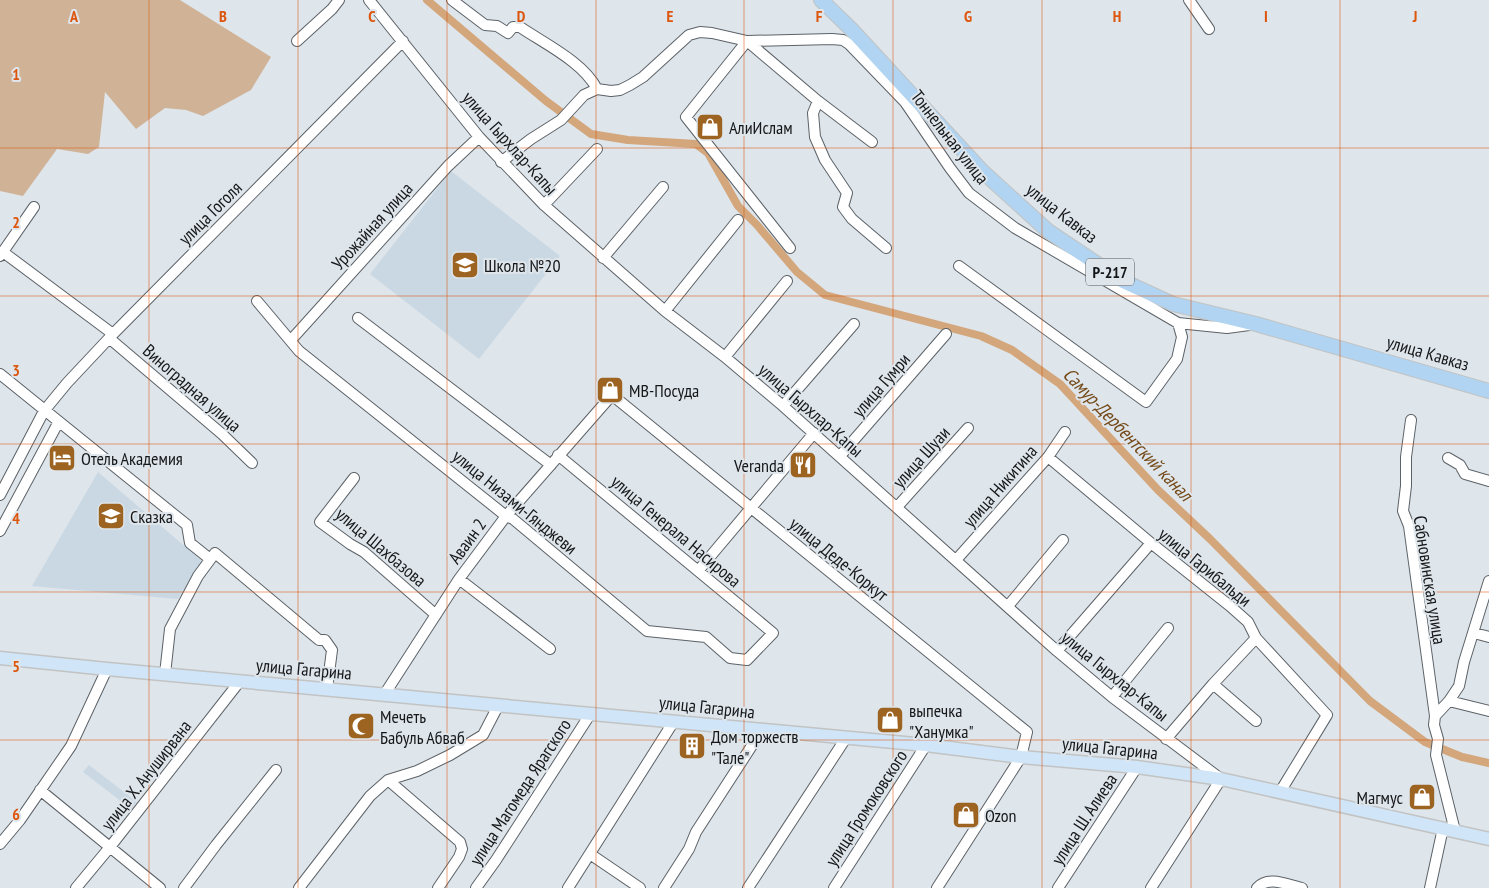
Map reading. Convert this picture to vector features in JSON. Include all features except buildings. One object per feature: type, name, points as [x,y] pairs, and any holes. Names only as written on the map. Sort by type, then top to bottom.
[{"type":"highway","name":"улица Кавказ","points":[[821,0],[982,171],[1048,231],[1123,281],[1173,304],[1256,324],[1489,391]]},
{"type":"main road","name":"улица Гагарина","points":[[2,658],[926,745],[1021,757],[1137,767],[1221,779],[1489,839]]},
{"type":"street","points":[[296,42],[332,9],[339,0]]},
{"type":"street","name":"улица Гырхлар-Капы","points":[[369,0],[479,137],[544,205],[665,311],[783,406],[1057,651],[1112,697],[1221,779]]},
{"type":"street","points":[[452,0],[488,26],[496,26],[508,33],[513,28],[520,27],[583,70],[597,89]]},
{"type":"street","points":[[1189,0],[1209,29]]},
{"type":"street","points":[[832,39],[850,29]]},
{"type":"street","points":[[501,162],[531,138],[561,120],[584,95],[597,89],[620,90],[630,85],[643,77],[689,35],[700,32],[747,41],[818,101],[872,142]]},
{"type":"street","name":"Тоннельная улица","points":[[747,41],[843,40],[905,102],[950,168],[970,193],[1015,228],[1178,323]]},
{"type":"street","name":"улица Гоголя","points":[[0,495],[44,411],[67,383],[111,336],[403,41]]},
{"type":"street","points":[[747,41],[686,117],[790,248]]},
{"type":"street","points":[[818,101],[812,113],[814,137],[825,160],[847,193],[843,207],[852,219],[886,248]]},
{"type":"street","name":"Урожайная улица","points":[[291,340],[448,166],[479,137]]},
{"type":"street","points":[[544,205],[597,149]]},
{"type":"street","points":[[603,258],[663,186]]},
{"type":"street","points":[[2,254],[34,207]]},
{"type":"street","points":[[665,311],[738,220]]},
{"type":"street","name":"Виноградная улица","points":[[2,254],[111,336],[228,439],[252,463]]},
{"type":"street","points":[[959,266],[1146,402],[1177,359],[1182,337],[1178,323],[1227,328],[1256,324]]},
{"type":"street","points":[[724,357],[787,281]]},
{"type":"street","name":"улица Низами-Гянджеви","points":[[257,301],[299,350],[512,519],[647,630],[706,637],[730,658],[747,660],[772,633]]},
{"type":"street","points":[[358,318],[551,465]]},
{"type":"street","points":[[783,406],[854,324]]},
{"type":"street","name":"улица Гумри","points":[[840,456],[946,334]]},
{"type":"street","points":[[0,374],[58,423],[187,525],[190,543],[213,556],[319,640],[325,640],[332,650],[327,689]]},
{"type":"street","name":"Аваин 2","points":[[384,695],[459,580],[506,516],[612,395]]},
{"type":"street","name":"улица Деде-Коркут","points":[[612,395],[1027,732],[1021,757]]},
{"type":"street","name":"Сабновинская улица","points":[[1411,420],[1406,457],[1406,486],[1403,511],[1409,526],[1435,716],[1434,725],[1438,739],[1436,755],[1449,829]]},
{"type":"street","points":[[0,531],[58,423]]},
{"type":"street","name":"улица Шуаи","points":[[897,507],[968,428]]},
{"type":"street","name":"улица Никитина","points":[[956,560],[1048,457],[1065,432]]},
{"type":"street","points":[[698,571],[814,433]]},
{"type":"street","name":"улица Генерала Насирова","points":[[558,455],[772,633]]},
{"type":"street","name":"улица Гарибальди","points":[[1048,457],[1248,622],[1256,638],[1327,715],[1280,792]]},
{"type":"street","points":[[1448,458],[1460,465],[1465,474],[1489,481]]},
{"type":"street","name":"улица Шахбазова","points":[[354,478],[320,522],[364,552],[436,615]]},
{"type":"street","points":[[1008,606],[1063,540]]},
{"type":"street","points":[[1057,651],[1151,543]]},
{"type":"street","points":[[165,674],[170,629],[198,576],[213,556]]},
{"type":"street","points":[[459,580],[550,649]]},
{"type":"street","points":[[1435,716],[1449,701],[1459,686],[1464,662],[1489,581]]},
{"type":"street","points":[[1112,697],[1168,628]]},
{"type":"street","points":[[1474,633],[1489,637]]},
{"type":"street","points":[[1166,739],[1213,684],[1256,638]]},
{"type":"street","points":[[0,844],[20,820],[71,746],[107,669]]},
{"type":"street","name":"улица Х. Ануширвана","points":[[76,888],[110,848],[240,681]]},
{"type":"street","points":[[1213,684],[1256,721]]},
{"type":"street","points":[[1449,701],[1489,711]]},
{"type":"street","points":[[299,888],[370,796],[388,780],[417,771],[483,735],[498,706]]},
{"type":"street","name":"улица Магомеда Ярагского","points":[[476,888],[591,713]]},
{"type":"street","points":[[568,888],[674,721]]},
{"type":"street","points":[[664,888],[689,849],[696,832],[762,730]]},
{"type":"street","points":[[748,888],[846,738]]},
{"type":"street","name":"улица Громоковского","points":[[834,888],[926,745]]},
{"type":"street","points":[[937,888],[1021,757]]},
{"type":"street","name":"улица Ш. Алиева","points":[[1058,888],[1137,767]]},
{"type":"street","points":[[184,888],[276,770]]},
{"type":"street","points":[[1151,888],[1221,779]]},
{"type":"street","points":[[388,780],[460,842],[462,849],[459,857],[438,888]]},
{"type":"street","points":[[40,790],[160,888]]},
{"type":"street","points":[[1430,888],[1449,829]]},
{"type":"street","points":[[590,854],[640,888]]},
{"type":"street","points":[[1257,888],[1266,881],[1302,888]]},
{"type":"shaded area","points":[[0,0],[180,0],[271,57],[251,90],[203,116],[186,110],[165,108],[136,129],[105,92],[99,147],[88,154],[57,149],[23,196],[0,191]]},
{"type":"shaded area","name":"Школа №20","points":[[451,171],[560,256],[479,359],[370,274]]},
{"type":"shaded area","name":"Сказка","points":[[98,472],[202,561],[178,599],[32,586]]},
{"type":"shaded area","points":[[89,765],[137,802],[131,809],[83,772]]},
{"type":"waterway","name":"Самур-Дербентский канал","points":[[427,0],[546,101],[591,134],[628,140],[696,144],[708,153],[738,206],[757,225],[797,272],[825,295],[981,336],[1012,350],[1060,384],[1158,490],[1210,539],[1370,701],[1425,742],[1462,757],[1489,763]]},
{"type":"place","name":"АлиИслам","points":[[710,127]]},
{"type":"place","name":"Школа №20","points":[[465,265]]},
{"type":"place","name":"МВ-Посуда","points":[[610,390]]},
{"type":"place","name":"Отель Академия","points":[[62,458]]},
{"type":"place","name":"Veranda","points":[[803,465]]},
{"type":"place","name":"Сказка","points":[[111,516]]},
{"type":"place","name":"выпечка \"Ханумка\"","points":[[890,720]]},
{"type":"place","name":"Мечеть Бабуль Абваб","points":[[361,726]]},
{"type":"place","name":"Дом торжеств \"Тале\"","points":[[692,746]]},
{"type":"place","name":"Магмус","points":[[1422,797]]},
{"type":"place","name":"Ozon","points":[[966,815]]}]
